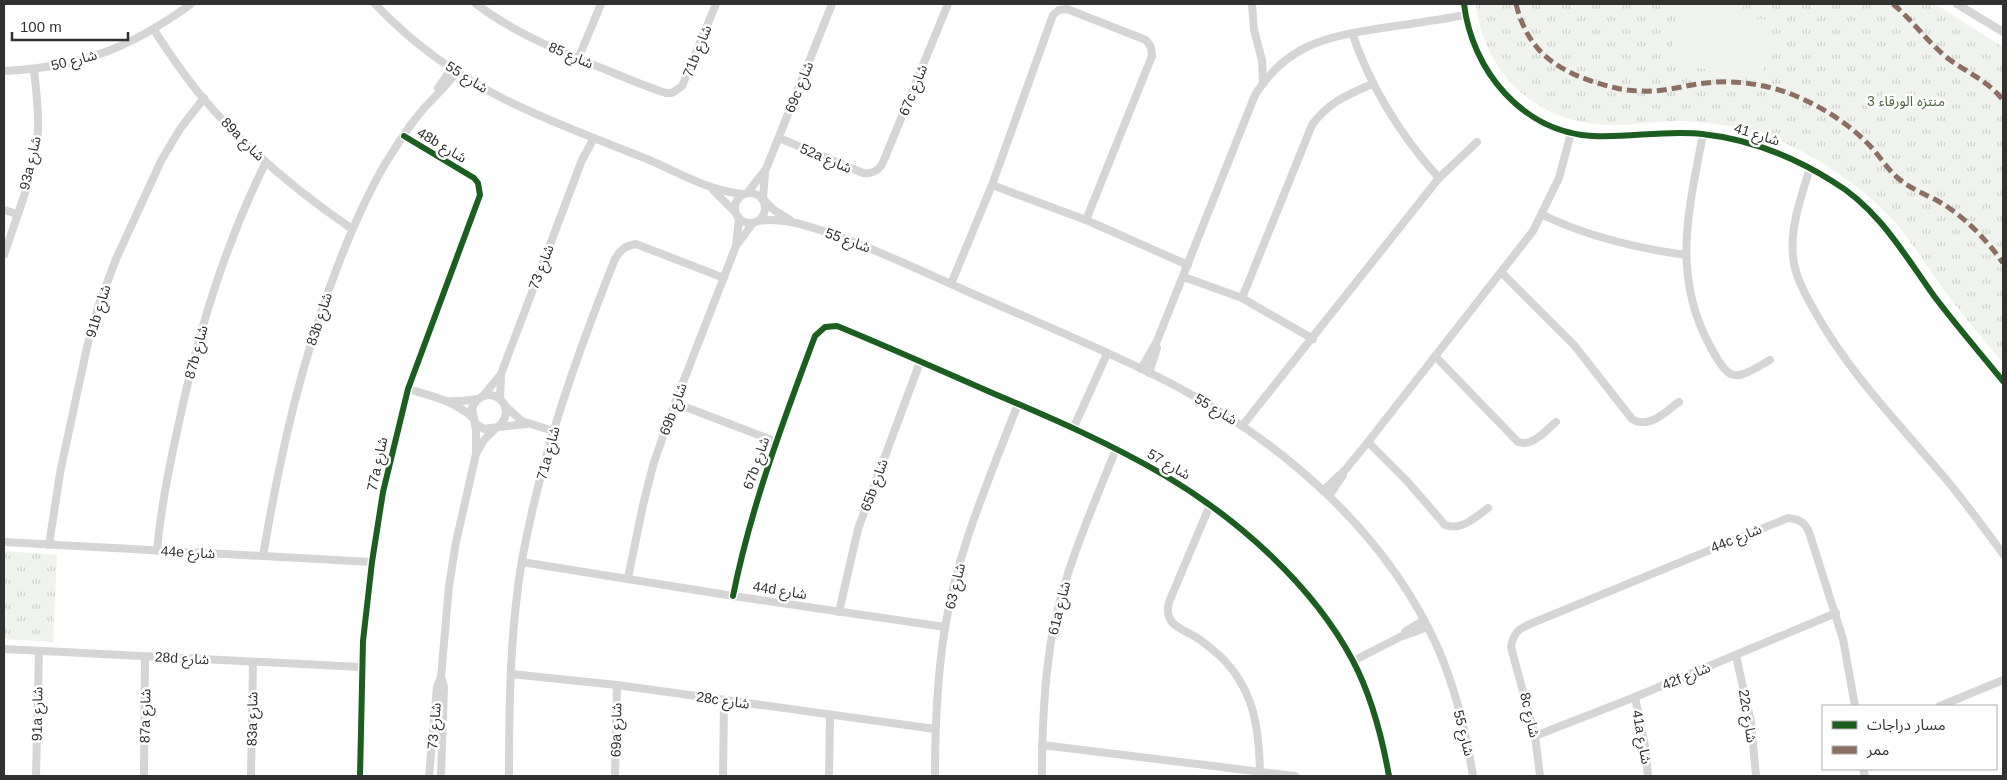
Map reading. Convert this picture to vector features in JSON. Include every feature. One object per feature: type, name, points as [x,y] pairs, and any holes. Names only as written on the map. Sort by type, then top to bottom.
[{"type":"street","name":"شارع 50","points":[[4,71],[34,69],[91,57],[118,48],[154,30],[192,4]]},
{"type":"street","name":"شارع 55","points":[[374,4],[414,40],[454,70],[514,104],[711,188],[746,193]]},
{"type":"street","name":"شارع 85","points":[[476,4],[507,25],[578,59],[658,91],[672,93]]},
{"type":"street","points":[[578,59],[601,4]]},
{"type":"street","name":"71b شارع","points":[[672,93],[678,90],[685,80],[716,4]]},
{"type":"street","name":"69c شارع","points":[[763,199],[766,169],[832,4]]},
{"type":"street","name":"67c شارع","points":[[874,172],[879,170],[884,160],[948,4]]},
{"type":"street","points":[[1252,4],[1254,30],[1262,60],[1263,83]]},
{"type":"street","name":"شارع 41","points":[[1464,4],[1465,16],[1474,46],[1490,75],[1499,88],[1524,111],[1539,120],[1571,133],[1607,136],[1662,133],[1704,134],[1731,138],[1785,155],[1834,182],[1854,196],[1888,230],[1950,318],[2003,381]]},
{"type":"street","points":[[1957,4],[2003,32]]},
{"type":"street","points":[[1969,12],[1974,4]]},
{"type":"street","points":[[951,284],[992,184],[1054,15],[1060,10],[1067,9],[1146,40],[1151,47],[1152,56],[1086,220]]},
{"type":"street","points":[[1145,371],[1256,95],[1263,83],[1282,62],[1300,50],[1327,38],[1465,16]]},
{"type":"street","name":"89a شارع","points":[[154,30],[204,98],[266,162],[307,197],[352,229]]},
{"type":"street","points":[[1352,33],[1372,84],[1402,134],[1439,178]]},
{"type":"street","name":"93a شارع","points":[[4,254],[36,147],[38,114],[34,69]]},
{"type":"street","name":"83b شارع","points":[[263,556],[283,446],[297,390],[316,327],[352,229],[375,183],[404,136],[454,70]]},
{"type":"street","points":[[1242,298],[1312,125],[1333,102],[1372,84]]},
{"type":"street","name":"91b شارع","points":[[49,545],[60,472],[87,347],[98,307],[116,259],[161,161],[180,129],[204,98]]},
{"type":"street","points":[[1326,493],[1528,238],[1543,215],[1559,178],[1571,133]]},
{"type":"street","points":[[1704,134],[1687,223],[1686,255],[1691,297],[1697,317],[1711,349],[1726,371],[1736,376],[1743,375],[1770,360]]},
{"type":"street","name":"48b شارع","points":[[404,136],[468,175]]},
{"type":"street","name":"شارع 73","points":[[481,397],[493,386],[501,374],[591,137]]},
{"type":"street","name":"52a شارع","points":[[779,138],[857,171],[874,172]]},
{"type":"street","points":[[1242,426],[1439,178],[1477,142]]},
{"type":"street","name":"87b شارع","points":[[157,551],[166,476],[199,335],[229,245],[251,191],[266,162]]},
{"type":"street","points":[[1810,168],[1792,240],[1793,259],[1805,294],[1832,341],[1848,363],[1946,480],[2003,554]]},
{"type":"street","name":"69c شارع","points":[[746,193],[766,169]]},
{"type":"street","name":"77a شارع","points":[[360,776],[361,667],[365,614],[385,483],[408,388],[480,195],[478,183],[468,175]]},
{"type":"street","points":[[992,184],[1086,220],[1188,265]]},
{"type":"street","name":"شارع 55","points":[[711,188],[737,215]]},
{"type":"street","points":[[746,193],[759,194],[763,199],[766,210],[762,218],[756,222],[743,221],[737,215],[736,202],[746,193]]},
{"type":"street","name":"شارع 55","points":[[763,199],[792,221],[879,251],[1145,371],[1197,398],[1242,426],[1286,458],[1326,493],[1372,542],[1426,623],[1438,649],[1455,696],[1468,743],[1473,776]]},
{"type":"street","points":[[4,210],[17,214]]},
{"type":"street","name":"69b شارع","points":[[628,578],[648,484],[675,403],[736,246],[737,215]]},
{"type":"street","points":[[1543,215],[1564,225],[1606,239],[1650,250],[1686,255]]},
{"type":"street","name":"شارع 55","points":[[756,222],[792,221]]},
{"type":"street","name":"69b شارع","points":[[736,246],[756,222]]},
{"type":"street","name":"71a شارع","points":[[509,776],[511,674],[522,562],[536,496],[553,431],[588,328],[620,251],[627,246],[636,244],[645,246],[724,278]]},
{"type":"street","points":[[1502,272],[1574,344],[1632,420],[1637,423],[1650,422],[1679,402]]},
{"type":"street","points":[[1184,277],[1242,298],[1313,339]]},
{"type":"street","name":"شارع 57","points":[[813,342],[819,331],[831,326],[838,326],[1018,404],[1116,449],[1165,476],[1210,505],[1244,531],[1281,566],[1331,626],[1353,661],[1367,693],[1378,724],[1389,776]]},
{"type":"street","name":"67b شارع","points":[[733,596],[751,518],[813,342]]},
{"type":"street","points":[[1073,429],[1107,354]]},
{"type":"street","points":[[1435,356],[1518,442],[1530,443],[1556,422]]},
{"type":"street","name":"65b شارع","points":[[839,612],[858,529],[920,362]]},
{"type":"street","name":"شارع 73","points":[[501,374],[503,402]]},
{"type":"street","points":[[408,388],[446,400],[461,408],[484,429],[529,424]]},
{"type":"street","points":[[446,400],[462,401],[489,395],[503,402],[516,417],[529,424],[553,431]]},
{"type":"street","points":[[474,421],[472,408],[481,397]]},
{"type":"street","points":[[497,428],[506,418],[503,402]]},
{"type":"street","points":[[675,403],[777,442]]},
{"type":"street","name":"شارع 63","points":[[935,776],[935,729],[945,627],[962,557],[1018,404]]},
{"type":"street","name":"شارع 73","points":[[474,421],[476,454]]},
{"type":"street","name":"شارع 73","points":[[429,776],[437,687],[441,677],[444,632],[452,569],[465,498],[476,454],[484,440],[497,428]]},
{"type":"street","points":[[1368,442],[1407,481],[1445,525],[1452,527],[1460,526],[1488,508]]},
{"type":"street","name":"61a شارع","points":[[1042,776],[1046,676],[1061,595],[1080,538],[1116,449]]},
{"type":"street","points":[[1210,505],[1167,609],[1173,624],[1213,649],[1236,675],[1245,690],[1257,723],[1260,740],[1260,772]]},
{"type":"street","name":"44c شارع","points":[[1513,655],[1512,639],[1522,627],[1788,518],[1795,518],[1807,528],[1836,613],[1855,705]]},
{"type":"street","name":"44e شارع","points":[[4,542],[372,562]]},
{"type":"street","name":"44d شارع","points":[[522,562],[733,596],[945,627]]},
{"type":"street","name":"42f شارع","points":[[1535,736],[1736,656],[1836,613]]},
{"type":"street","points":[[1353,661],[1426,623]]},
{"type":"street","name":"28d شارع","points":[[4,649],[361,667]]},
{"type":"street","name":"91a شارع","points":[[36,776],[39,651]]},
{"type":"street","name":"8c شارع","points":[[1513,655],[1535,736],[1540,776]]},
{"type":"street","name":"22c شارع","points":[[1736,656],[1750,722],[1756,776]]},
{"type":"street","name":"87a شارع","points":[[144,776],[145,657]]},
{"type":"street","name":"83a شارع","points":[[251,776],[253,662]]},
{"type":"street","name":"28c شارع","points":[[511,674],[617,684],[935,729]]},
{"type":"street","name":"شارع 73","points":[[441,677],[444,687],[441,776]]},
{"type":"street","points":[[1942,705],[2003,680]]},
{"type":"street","name":"69a شارع","points":[[615,776],[617,684]]},
{"type":"street","name":"41a شارع","points":[[1635,697],[1645,746],[1648,776]]},
{"type":"street","points":[[723,776],[724,700]]},
{"type":"street","points":[[829,776],[830,715]]},
{"type":"street","points":[[1042,745],[1295,776]]},
{"type":"green space","name":"منتزه الورقاء 3","points":[[1476,4],[1935,4],[2003,47],[2003,363],[1953,302],[1898,226],[1871,199],[1838,174],[1812,157],[1782,142],[1733,127],[1683,121],[1607,125],[1581,122],[1558,115],[1536,104],[1518,90],[1502,72],[1490,52],[1481,29]]},
{"type":"green space","points":[[1650,4],[1743,4],[1742,17],[1770,20],[1763,77],[1670,64],[1678,8]]},
{"type":"green space","points":[[4,551],[57,555],[53,642],[4,639]]},
{"type":"marked path","points":[[1516,4],[1527,33],[1543,54],[1566,70],[1594,82],[1636,91],[1663,90],[1721,82],[1745,83],[1780,90],[1813,104],[1835,116],[1854,131],[1872,148],[1891,172],[1904,183],[1948,207],[1966,221],[2003,263]]},
{"type":"marked path","points":[[1893,4],[1945,56],[1989,86],[2003,100]]},
{"type":"cycle path","points":[[1464,4],[1469,28],[1478,52],[1490,74],[1505,93],[1523,110],[1544,123],[1567,132],[1593,136],[1688,133],[1737,140],[1786,156],[1817,172],[1848,192],[1877,218],[1901,248],[1934,296],[2003,381]]},
{"type":"cycle path","points":[[360,776],[363,641],[372,562],[383,492],[408,389],[480,195],[478,183],[474,178],[404,136]]},
{"type":"cycle path","points":[[733,596],[758,497],[815,336],[825,327],[837,326],[1040,413],[1124,453],[1191,492],[1245,533],[1295,580],[1317,606],[1353,661],[1376,717],[1389,776]]}]
